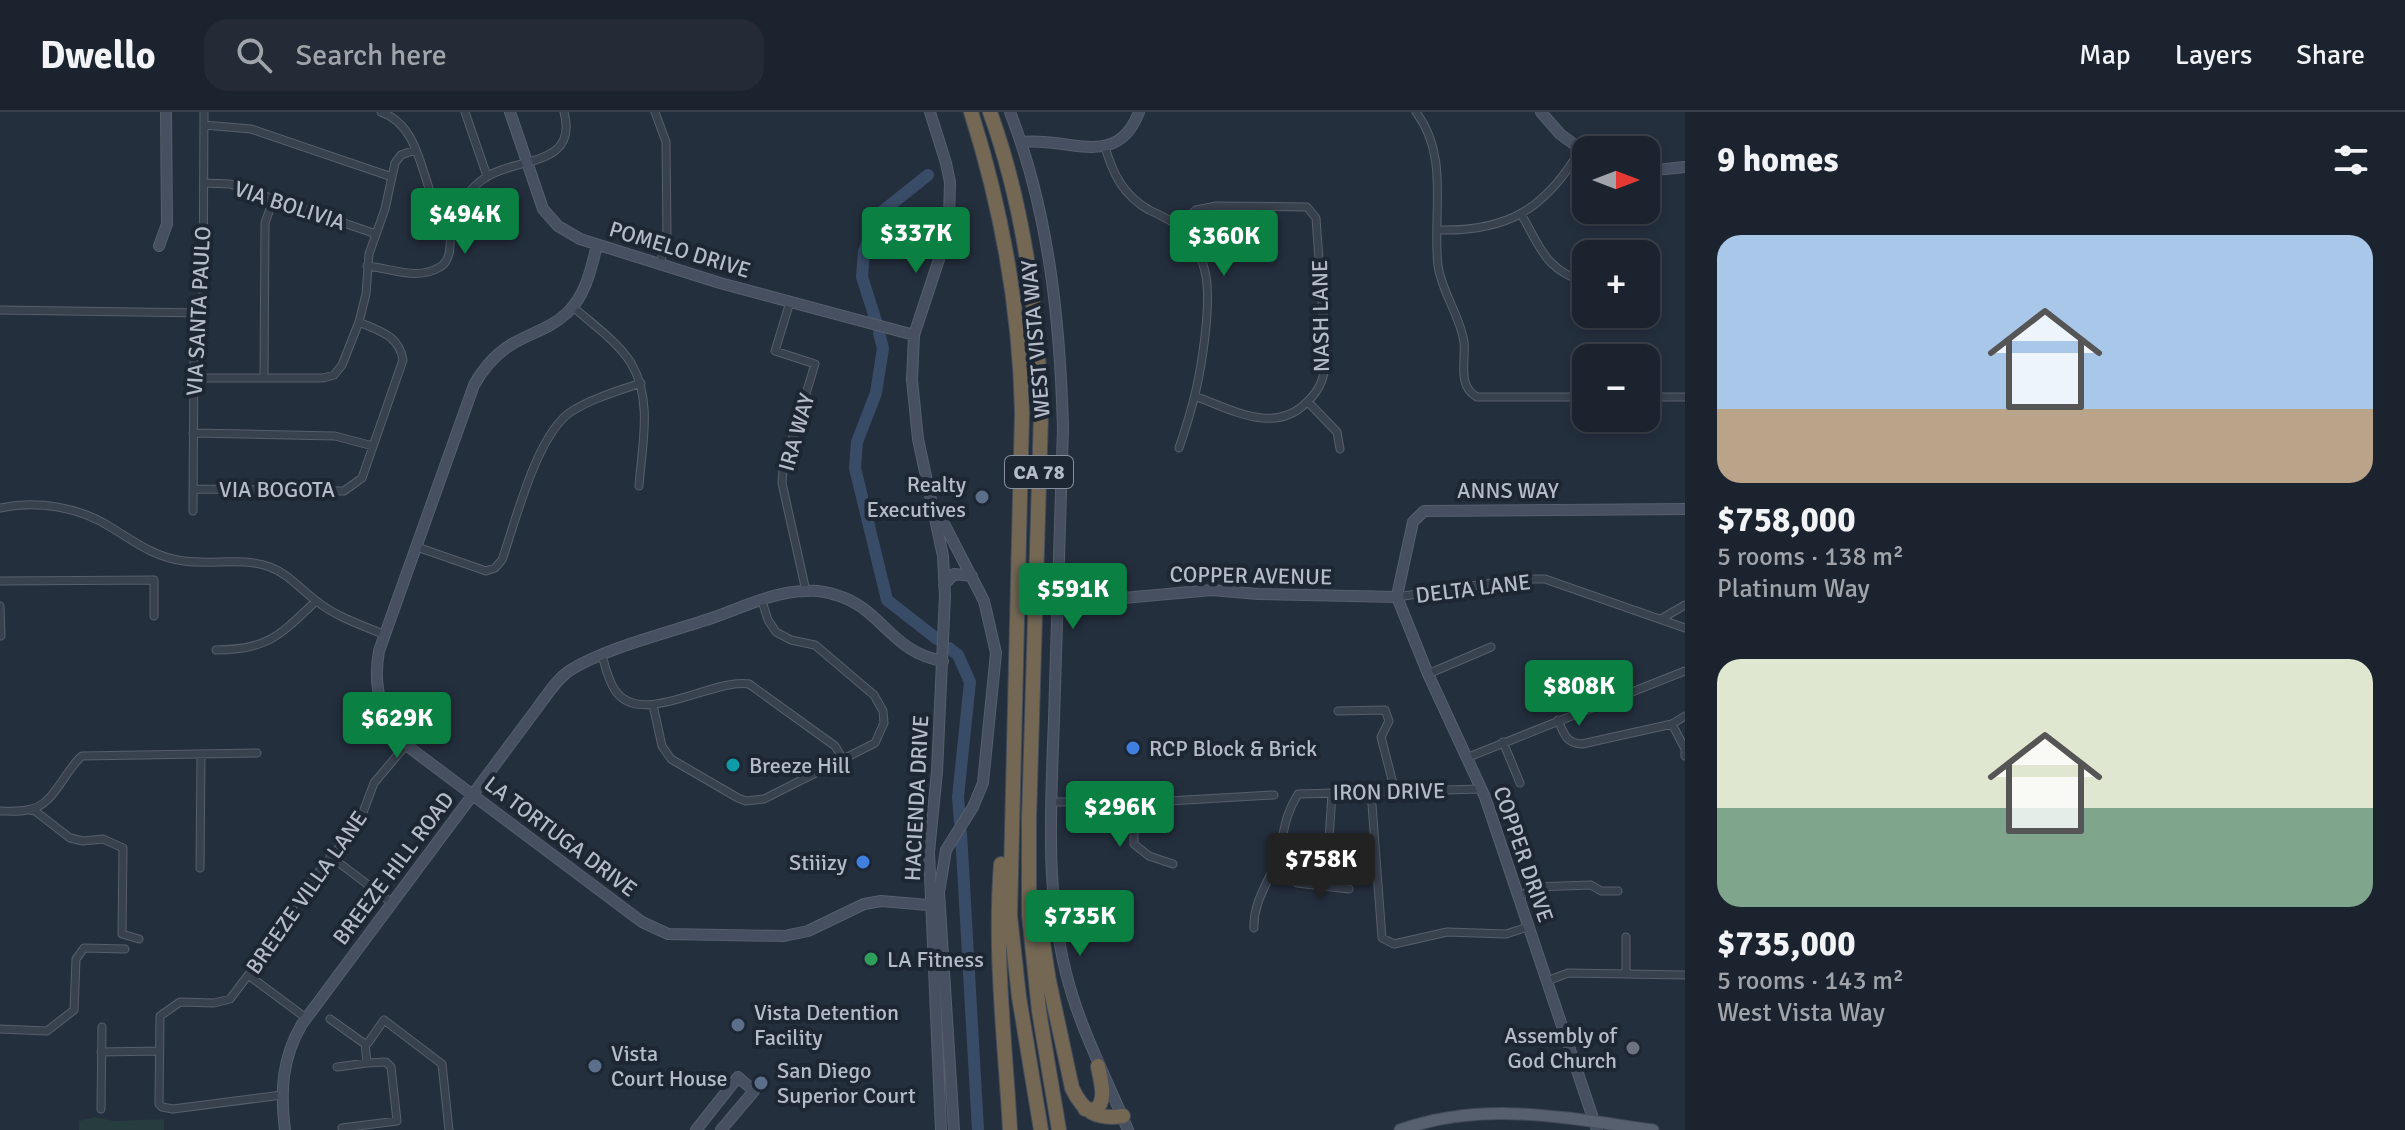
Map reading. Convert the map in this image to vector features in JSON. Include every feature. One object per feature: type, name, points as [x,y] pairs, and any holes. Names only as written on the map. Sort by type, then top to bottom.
[{"type":"highway","name":"CA 78","points":[[971,112],[1000,219],[1019,340],[1022,413],[1010,879],[1013,955],[1041,1130]]},
{"type":"highway","name":"CA 78","points":[[990,112],[1023,238],[1033,297],[1039,371],[1041,415],[1028,837],[1032,952],[1059,1130]]},
{"type":"highway","points":[[1010,1130],[998,920],[1002,851],[1011,809]]},
{"type":"highway","points":[[1028,837],[1041,938],[1067,1073],[1085,1109],[1101,1118],[1126,1123]]},
{"type":"highway","points":[[1085,1109],[1095,1110],[1101,1104],[1098,1066]]},
{"type":"main road","points":[[1400,1130],[1447,1116],[1485,1112],[1543,1115],[1595,1126],[1653,1130]]},
{"type":"street","points":[[159,246],[167,224],[166,112]]},
{"type":"street","name":"VIA SANTA PAULO","points":[[193,511],[194,353],[201,313],[204,112]]},
{"type":"street","points":[[381,112],[399,120],[407,129],[431,194]]},
{"type":"street","points":[[465,112],[487,176]]},
{"type":"street","name":"POMELO DRIVE","points":[[510,112],[543,209],[558,226],[580,239],[790,302],[914,335]]},
{"type":"street","points":[[367,266],[421,274],[441,267],[450,254],[449,230],[454,212],[487,176],[558,150],[566,136],[564,112]]},
{"type":"street","points":[[655,112],[666,142],[667,237],[660,264]]},
{"type":"street","name":"HACIENDA DRIVE","points":[[930,112],[950,182],[949,219],[946,238],[914,335],[912,380],[924,471],[943,556],[943,661],[929,852],[954,1130]]},
{"type":"street","name":"WEST VISTA WAY","points":[[1010,112],[1022,142],[1045,234],[1060,362],[1063,428],[1051,802],[1051,885],[1055,921],[1078,1015],[1098,1066],[1126,1123]]},
{"type":"street","points":[[1022,142],[1105,147],[1116,143],[1131,129],[1139,112]]},
{"type":"street","points":[[1416,112],[1428,128],[1436,158],[1438,268],[1464,340],[1468,392],[1481,397],[1572,397]]},
{"type":"street","points":[[1541,112],[1572,143]]},
{"type":"street","points":[[204,125],[251,129],[392,177]]},
{"type":"street","points":[[1105,147],[1115,176],[1126,192],[1135,201],[1177,226],[1194,244],[1202,259],[1209,286],[1197,397],[1179,448]]},
{"type":"street","points":[[194,378],[323,378],[334,375],[342,365],[359,322],[366,294],[367,266],[395,163],[401,155],[415,150]]},
{"type":"street","points":[[1437,230],[1493,226],[1521,214],[1556,186],[1572,166]]},
{"type":"street","points":[[1660,170],[1685,167]]},
{"type":"street","name":"VIA BOLIVIA","points":[[204,183],[230,184],[376,234]]},
{"type":"street","points":[[264,378],[265,223],[273,200]]},
{"type":"street","name":"NASH LANE","points":[[1177,226],[1189,215],[1206,207],[1298,206],[1307,207],[1313,212],[1325,369],[1323,380],[1308,402]]},
{"type":"street","points":[[1521,214],[1552,266],[1572,278]]},
{"type":"street","name":"LA TORTUGA DRIVE","points":[[597,245],[587,281],[572,306],[542,331],[511,345],[483,370],[474,385],[376,668],[377,690],[387,721],[406,745],[642,922],[668,934],[784,936],[808,931],[864,904],[881,901],[936,906]]},
{"type":"street","name":"IRA WAY","points":[[790,302],[775,351],[815,364],[782,476],[782,492],[806,591]]},
{"type":"street","points":[[572,306],[618,347],[641,383],[645,413],[639,486]]},
{"type":"street","points":[[0,310],[201,313]]},
{"type":"street","name":"VIA BOGOTA","points":[[193,489],[344,491],[362,478],[403,360],[396,340],[359,322]]},
{"type":"street","points":[[417,547],[486,571],[495,568],[502,560],[547,440],[569,413],[592,400],[641,383]]},
{"type":"street","points":[[1197,397],[1259,419],[1271,420],[1294,413],[1308,402],[1337,432],[1340,449]]},
{"type":"street","points":[[1660,397],[1685,397]]},
{"type":"street","points":[[193,433],[335,436],[373,446]]},
{"type":"street","name":"HACIENDA DRIVE","points":[[924,471],[940,518],[984,601],[996,653],[986,766],[977,799],[946,850],[936,906],[941,1130]]},
{"type":"street","points":[[0,508],[34,504],[80,512],[111,526],[155,553],[183,561],[268,566],[301,586],[339,617],[385,635]]},
{"type":"street","name":"ANNS WAY","points":[[1397,597],[1413,522],[1424,511],[1685,509]]},
{"type":"street","points":[[944,585],[954,574],[972,576]]},
{"type":"street","name":"DELTA LANE","points":[[1397,597],[1519,579],[1545,579],[1685,628]]},
{"type":"street","points":[[0,581],[154,580],[154,616]]},
{"type":"street","name":"COPPER AVENUE","points":[[1057,604],[1212,590],[1397,597]]},
{"type":"street","name":"BREEZE HILL ROAD","points":[[285,1130],[282,1095],[284,1068],[293,1039],[566,673],[602,655],[762,601],[806,591],[836,595],[854,602],[905,647],[928,659],[943,661]]},
{"type":"street","name":"COPPER DRIVE","points":[[1397,597],[1428,674],[1481,789],[1595,1126]]},
{"type":"street","points":[[216,650],[255,647],[268,642],[316,601]]},
{"type":"street","points":[[653,705],[662,746],[671,759],[746,801],[764,799],[875,743],[883,730],[883,711],[874,695],[815,645],[791,640],[776,632],[762,601]]},
{"type":"street","points":[[1661,619],[1685,605]]},
{"type":"street","points":[[0,606],[1,636]]},
{"type":"street","points":[[1428,674],[1491,647]]},
{"type":"street","points":[[602,655],[613,688],[620,697],[636,705],[653,705],[734,683],[749,684],[835,746],[843,759]]},
{"type":"street","points":[[1466,758],[1685,671]]},
{"type":"street","points":[[1338,711],[1385,710],[1389,721],[1381,737],[1395,791]]},
{"type":"street","points":[[1558,720],[1566,738],[1571,743],[1582,744],[1672,724],[1685,716]]},
{"type":"street","points":[[1672,724],[1685,749],[1685,756]]},
{"type":"street","points":[[1503,742],[1520,783]]},
{"type":"street","name":"BREEZE VILLA LANE","points":[[282,1095],[172,1110],[162,1107],[159,1104],[160,1016],[180,1002],[214,1003],[230,999],[280,933],[297,898],[359,823],[374,783],[406,745]]},
{"type":"street","points":[[30,810],[47,801],[70,766],[82,756],[257,753]]},
{"type":"street","points":[[200,868],[201,754]]},
{"type":"street","name":"IRON DRIVE","points":[[1254,928],[1258,900],[1277,859],[1283,826],[1298,794],[1481,789]]},
{"type":"street","points":[[1371,791],[1382,938],[1394,944],[1447,932],[1506,934],[1528,927]]},
{"type":"street","points":[[1326,886],[1332,793]]},
{"type":"street","points":[[1051,802],[1151,802],[1274,795]]},
{"type":"street","points":[[1151,802],[1134,834],[1134,844],[1149,856],[1173,864]]},
{"type":"street","points":[[0,811],[35,811],[70,838],[83,841],[103,839],[123,848],[122,934],[139,939]]},
{"type":"street","points":[[330,856],[392,903]]},
{"type":"street","points":[[1297,883],[1349,889]]},
{"type":"street","points":[[1518,898],[1534,887],[1591,885],[1601,891],[1618,891]]},
{"type":"street","points":[[1626,937],[1626,974]]},
{"type":"street","points":[[0,1029],[47,1031],[74,1010],[76,959],[84,948],[125,949]]},
{"type":"street","points":[[1547,981],[1568,973],[1685,975]]},
{"type":"street","points":[[248,975],[306,1018]]},
{"type":"street","points":[[330,1019],[365,1044]]},
{"type":"street","points":[[367,1063],[365,1044],[384,1020],[442,1064],[449,1130]]},
{"type":"street","points":[[101,1109],[102,1027]]},
{"type":"street","points":[[101,1052],[158,1051]]},
{"type":"street","points":[[337,1067],[386,1062],[391,1067],[398,1125],[343,1130]]},
{"type":"street","points":[[696,1130],[738,1077],[754,1091],[736,1116],[721,1130]]},
{"type":"green space","points":[[95,1117],[113,1121],[164,1119],[164,1130],[79,1130],[79,1121]]},
{"type":"waterway","points":[[876,321],[862,277],[864,251],[879,214],[928,175]]},
{"type":"waterway","points":[[879,333],[883,348],[876,393],[857,442],[855,468],[887,600],[937,639]]},
{"type":"waterway","points":[[949,648],[958,655],[970,682],[958,797],[960,822]]},
{"type":"waterway","points":[[961,833],[978,1130]]},
{"type":"place","name":"Realty Executives","points":[[982,497]]},
{"type":"place","name":"RCP Block & Brick","points":[[1133,748]]},
{"type":"place","name":"Breeze Hill","points":[[733,765]]},
{"type":"place","name":"Stiiizy","points":[[863,862]]},
{"type":"place","name":"LA Fitness","points":[[871,959]]},
{"type":"place","name":"Vista Detention Facility","points":[[738,1025]]},
{"type":"place","name":"Assembly of God Church","points":[[1633,1048]]},
{"type":"place","name":"Vista Court House","points":[[595,1066]]},
{"type":"place","name":"San Diego Superior Court","points":[[761,1083]]}]
